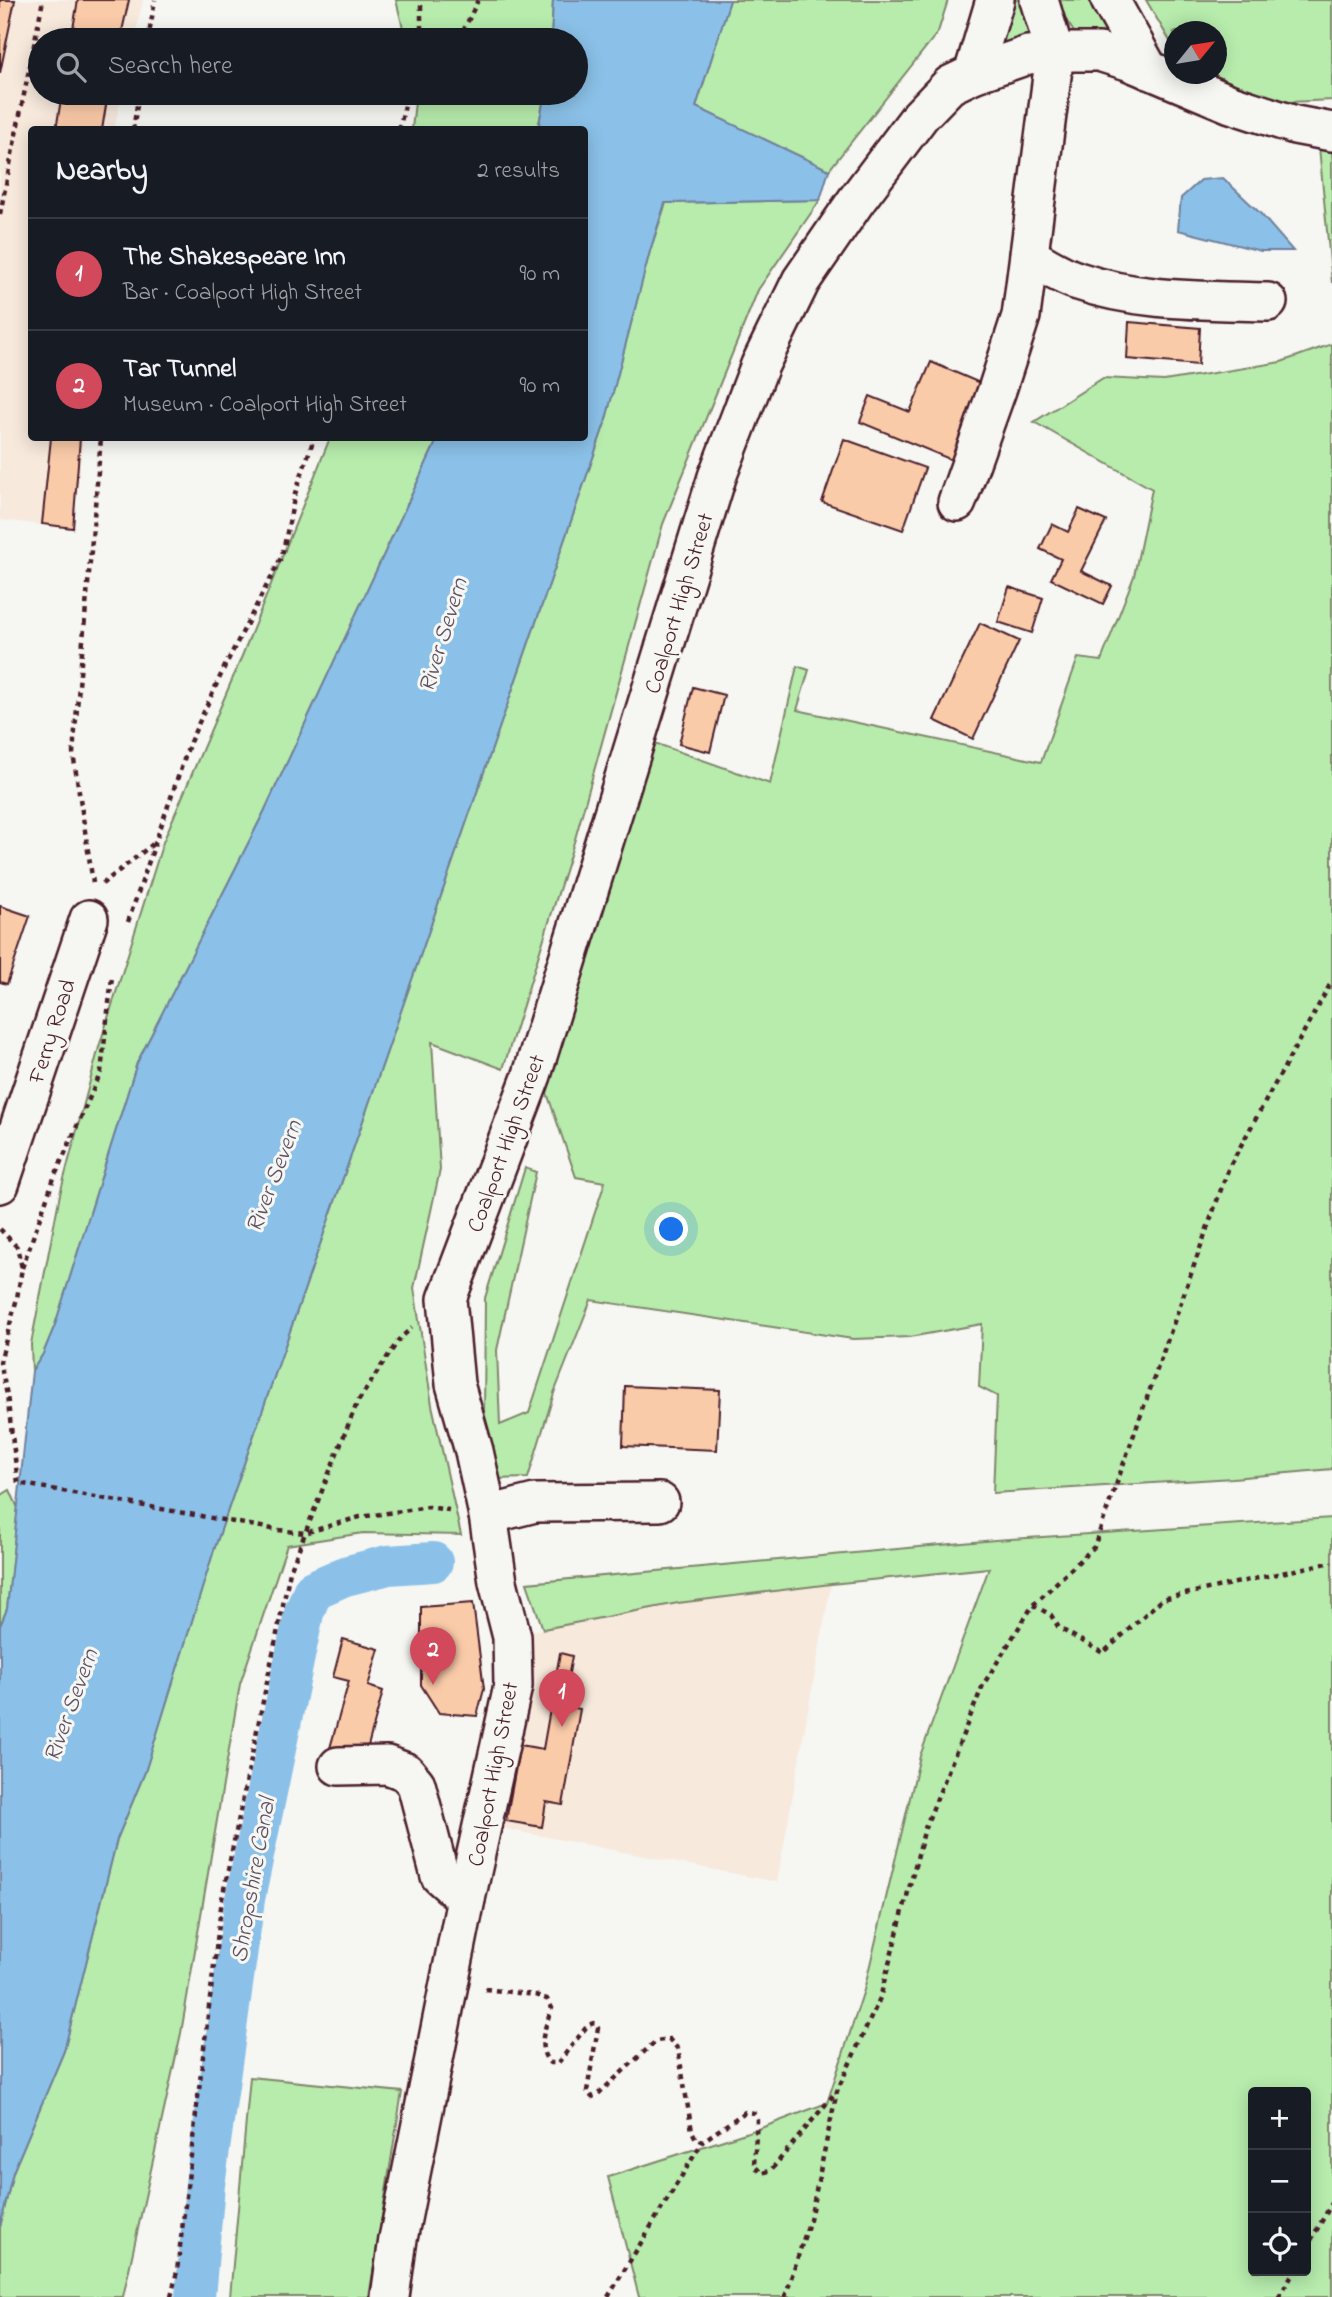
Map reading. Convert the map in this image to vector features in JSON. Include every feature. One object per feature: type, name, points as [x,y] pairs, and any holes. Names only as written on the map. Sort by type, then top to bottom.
[{"type":"street","points":[[973,74],[995,0]]},
{"type":"street","points":[[957,502],[998,390],[1021,316],[1055,53],[1039,0]]},
{"type":"street","points":[[1110,0],[1149,69]]},
{"type":"street","name":"Coalport High Street","points":[[390,2297],[398,2239],[466,1899],[513,1686],[512,1637],[498,1583],[488,1515],[474,1451],[455,1384],[447,1299],[532,1075],[717,477],[760,365],[801,281],[856,201],[920,116],[950,85],[973,74],[1028,55],[1099,52],[1149,69],[1231,104],[1295,125],[1332,132]]},
{"type":"street","points":[[1030,257],[1076,281],[1114,290],[1166,299],[1268,302]]},
{"type":"street","name":"Ferry Road","points":[[0,1184],[89,919]]},
{"type":"street","points":[[488,1515],[535,1503],[660,1502]]},
{"type":"street","points":[[338,1766],[387,1765],[406,1772],[416,1784],[440,1876],[466,1899]]},
{"type":"path","points":[[37,28],[43,0]]},
{"type":"path","points":[[150,28],[155,0]]},
{"type":"path","points":[[421,0],[421,28]]},
{"type":"path","points":[[465,28],[478,0]]},
{"type":"path","points":[[0,214],[28,75]]},
{"type":"path","points":[[134,126],[137,105]]},
{"type":"path","points":[[401,126],[406,105]]},
{"type":"path","points":[[101,441],[72,752],[94,891],[154,844]]},
{"type":"path","points":[[126,930],[190,742],[225,666],[282,556],[295,494],[313,441]]},
{"type":"path","points":[[113,969],[101,1072],[54,1178],[22,1268],[0,1362],[18,1483],[304,1533],[360,1517],[429,1507]]},
{"type":"path","points":[[785,2297],[810,2219],[836,2091],[880,1998],[925,1828],[983,1685],[1033,1605],[1094,1547],[1229,1167],[1332,981]]},
{"type":"path","points":[[0,1229],[17,1247],[22,1268]]},
{"type":"path","points":[[172,2297],[222,1899],[290,1571],[357,1402],[400,1338],[447,1299]]},
{"type":"path","points":[[0,1394],[7,1395]]},
{"type":"path","points":[[1033,1605],[1051,1615],[1059,1628],[1103,1653],[1162,1599],[1332,1562]]},
{"type":"path","points":[[451,1984],[547,1999],[552,2008],[544,2030],[542,2048],[550,2063],[558,2063],[588,2025],[594,2023],[598,2028],[587,2091],[592,2097],[656,2041],[669,2039],[678,2049],[692,2131],[696,2139],[703,2141]]},
{"type":"path","points":[[608,2297],[703,2141],[745,2112],[754,2113],[757,2120],[754,2165],[761,2173],[770,2171],[836,2091]]},
{"type":"path","points":[[1311,2240],[1332,2203]]},
{"type":"path","points":[[1279,2297],[1291,2276]]},
{"type":"shaded area","points":[[0,0],[143,0],[137,28],[28,28],[28,105],[119,105],[115,126],[28,126],[28,441],[83,441],[73,528],[0,520]]},
{"type":"shaded area","points":[[831,1584],[777,1882],[501,1828],[532,1631],[678,1603]]},
{"type":"green space","points":[[396,0],[553,0],[552,28],[403,28]]},
{"type":"green space","points":[[730,0],[948,0],[938,32],[829,170],[696,107]]},
{"type":"green space","points":[[1005,0],[1025,0],[1038,37],[996,46]]},
{"type":"green space","points":[[1053,0],[1098,0],[1111,36],[1074,32]]},
{"type":"green space","points":[[1146,0],[1332,0],[1332,100],[1267,103],[1217,84],[1227,84],[1227,21],[1164,21],[1164,31]]},
{"type":"green space","points":[[415,105],[543,105],[539,126],[412,126]]},
{"type":"green space","points":[[1319,147],[1332,149],[1332,283]]},
{"type":"green space","points":[[820,200],[758,290],[663,524],[575,839],[503,1069],[432,1042],[440,1170],[414,1288],[432,1405],[461,1535],[363,1533],[287,1545],[240,1684],[181,2033],[123,2297],[0,2297],[0,2227],[13,2172],[64,2051],[117,1839],[145,1772],[214,1550],[605,423],[650,251],[666,203]]},
{"type":"green space","points":[[1332,344],[1332,1469],[993,1493],[997,1396],[979,1387],[982,1324],[910,1337],[853,1339],[591,1300],[554,1393],[528,1478],[494,1479],[484,1420],[485,1298],[525,1168],[536,1172],[497,1350],[500,1425],[529,1413],[605,1182],[576,1177],[547,1093],[652,742],[770,784],[797,666],[809,670],[797,710],[1041,762],[1078,658],[1101,661],[1134,576],[1152,489],[1034,422],[1103,378],[1164,381],[1281,362]]},
{"type":"green space","points":[[329,441],[437,441],[264,812],[137,1063],[55,1325],[43,1354],[32,1371],[31,1344],[60,1194],[99,1047],[163,842]]},
{"type":"green space","points":[[10,1490],[18,1508],[7,1609],[0,1626],[0,1496]]},
{"type":"green space","points":[[1332,1518],[1332,2297],[639,2297],[608,2177],[761,2128],[827,2103],[864,1990],[920,1756],[989,1568],[678,1603],[543,1629],[527,1583],[995,1540]]},
{"type":"green space","points":[[250,2077],[402,2092],[369,2297],[230,2297]]},
{"type":"water","name":"River Severn","points":[[553,0],[730,0],[696,107],[829,170],[820,200],[665,203],[605,423],[214,1550],[145,1772],[117,1839],[64,2051],[13,2172],[0,2227],[0,1626],[7,1609],[32,1371],[43,1354],[55,1325],[137,1063],[264,812],[437,441],[588,441],[588,126],[539,126],[543,105],[588,105],[588,28],[552,28]]},
{"type":"water","points":[[1223,178],[1260,213],[1293,251],[1261,251],[1178,230],[1181,198],[1201,180]]},
{"type":"building","points":[[0,0],[15,0],[0,73]]},
{"type":"building","points":[[78,0],[129,0],[123,28],[73,28]]},
{"type":"building","points":[[60,105],[106,105],[103,126],[57,126]]},
{"type":"building","points":[[1129,322],[1200,328],[1198,365],[1127,359]]},
{"type":"building","points":[[931,362],[994,389],[964,465],[860,422],[870,396],[910,412]]},
{"type":"building","points":[[844,439],[925,468],[903,530],[822,502]]},
{"type":"building","points":[[51,441],[80,441],[73,528],[42,524]]},
{"type":"building","points":[[1079,509],[1106,521],[1081,571],[1112,586],[1103,604],[1051,579],[1061,559],[1040,549],[1052,524],[1068,532]]},
{"type":"building","points":[[1009,587],[1043,598],[1032,633],[998,622]]},
{"type":"building","points":[[980,623],[1019,641],[973,739],[934,720]]},
{"type":"building","points":[[693,687],[724,695],[710,752],[679,744]]},
{"type":"building","points":[[0,906],[30,916],[7,984],[0,982]]},
{"type":"building","points":[[625,1386],[720,1390],[717,1450],[623,1446]]},
{"type":"building","points":[[473,1603],[484,1689],[477,1716],[439,1713],[421,1685],[421,1607]]},
{"type":"building","points":[[343,1639],[379,1649],[368,1686],[383,1691],[365,1757],[330,1748],[349,1681],[333,1677]]},
{"type":"building","points":[[560,1653],[572,1656],[563,1706],[580,1709],[563,1805],[546,1802],[542,1827],[506,1821],[520,1745],[543,1749]]},
{"type":"waterway","name":"Shropshire Canal","points":[[195,2297],[205,2185],[245,1899],[304,1613],[313,1590],[345,1576],[388,1565],[433,1562]]},
{"type":"place","name":"Tar Tunnel","points":[[433,1685]]},
{"type":"place","name":"The Shakespeare Inn","points":[[562,1727]]}]
